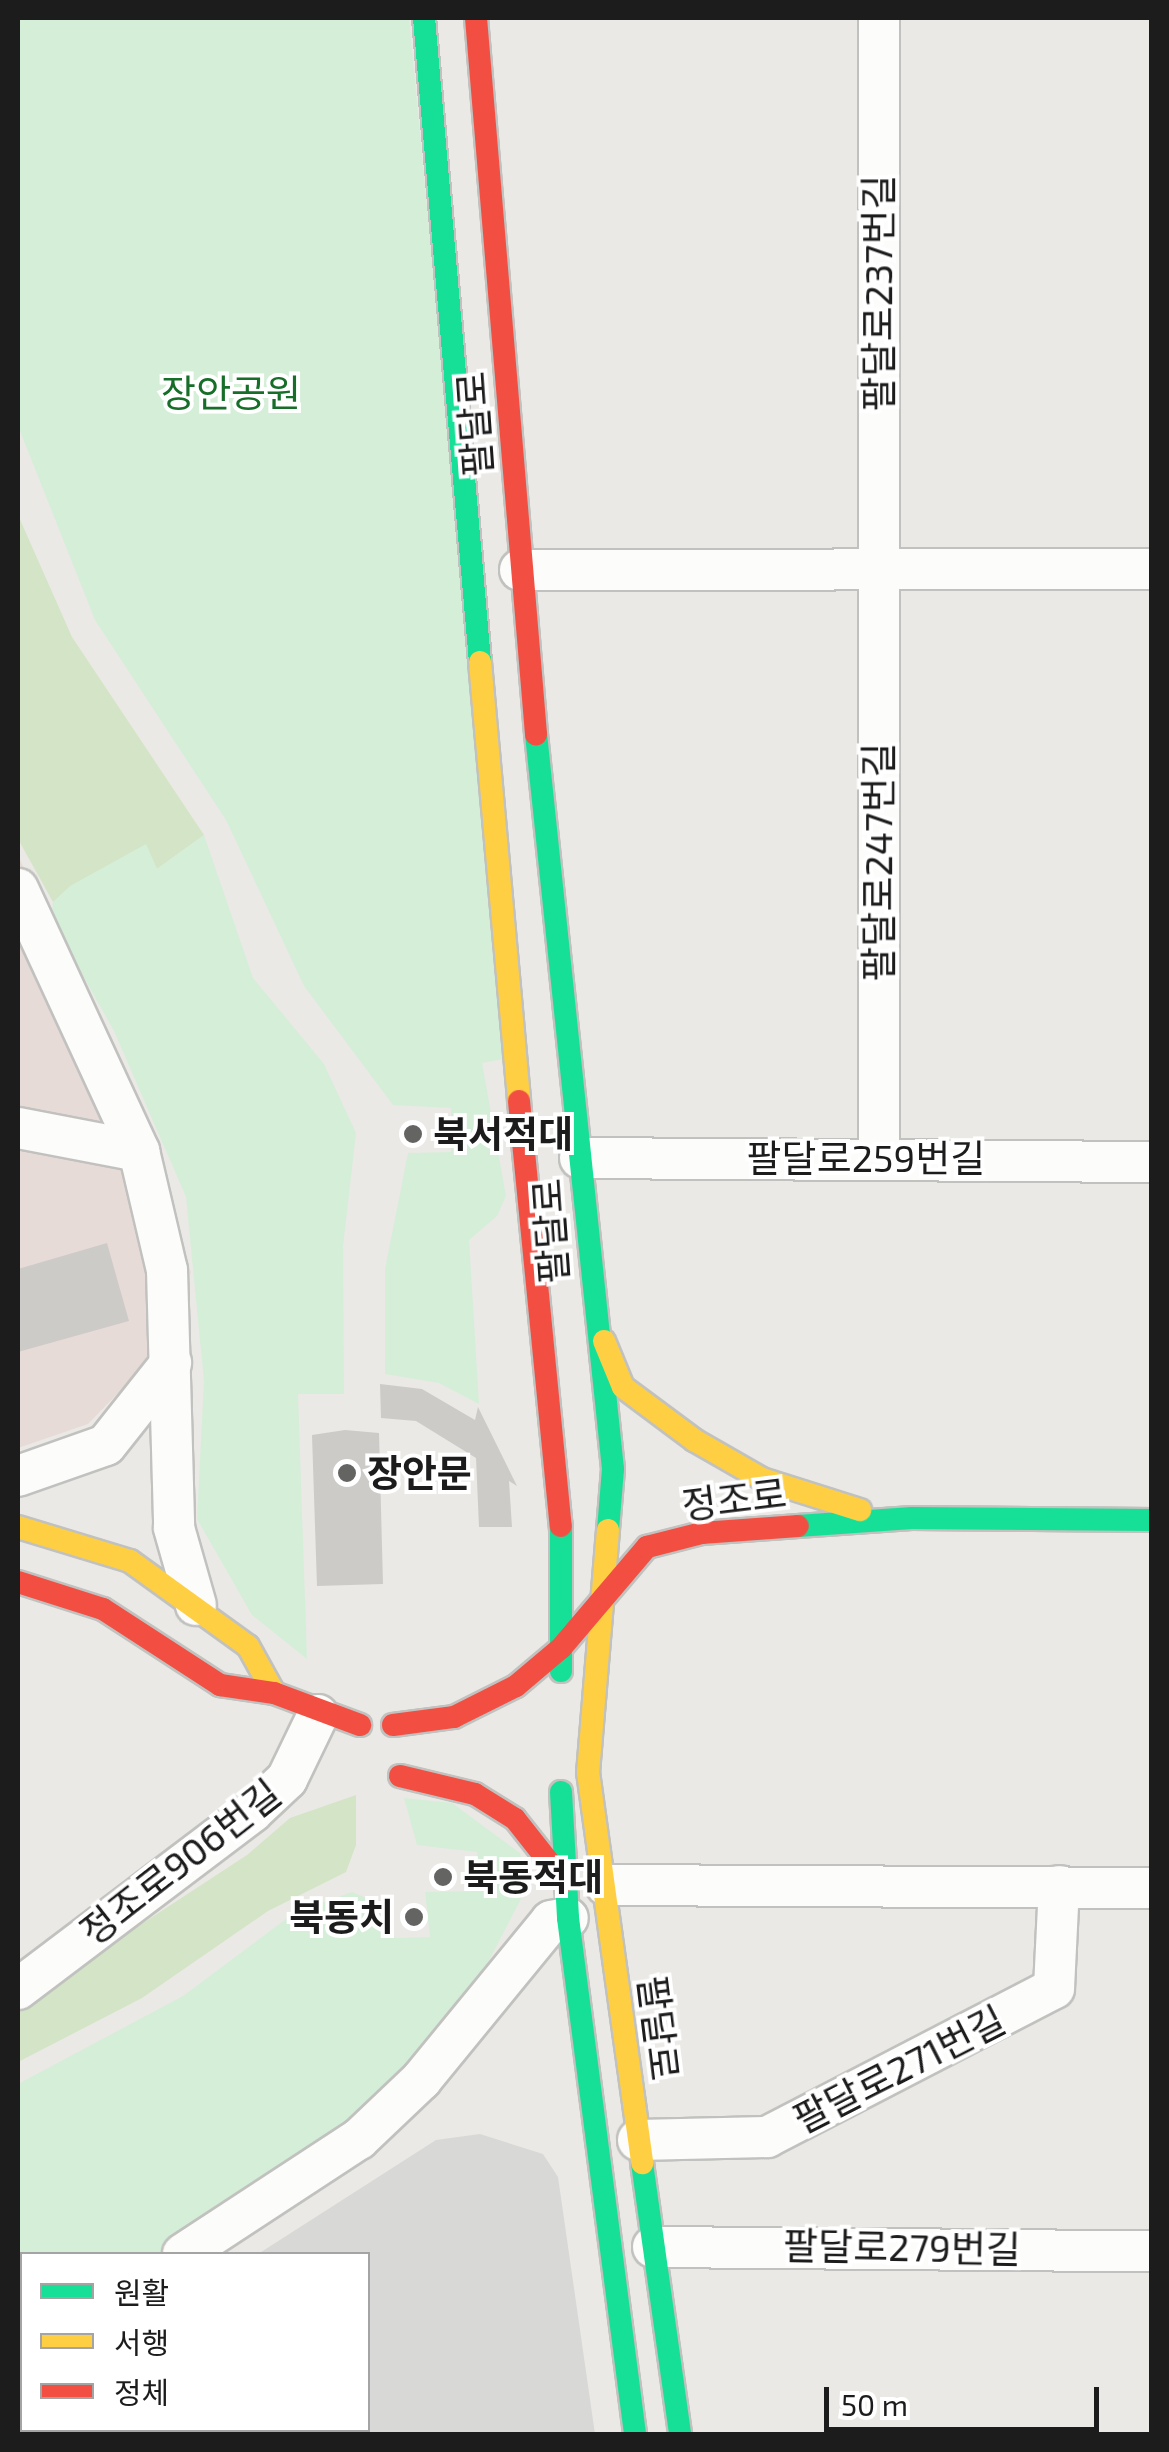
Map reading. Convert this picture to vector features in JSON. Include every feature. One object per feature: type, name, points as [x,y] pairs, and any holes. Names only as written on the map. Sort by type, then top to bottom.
[{"type":"main road","name":"팔달로","points":[[424,18],[522,1148],[561,1475],[561,1702]]},
{"type":"main road","name":"팔달로","points":[[476,18],[520,570],[580,1158],[591,1311],[614,1469],[588,1772],[680,2434]]},
{"type":"main road","points":[[591,1311],[623,1387],[694,1440],[762,1480],[891,1520]]},
{"type":"main road","name":"정조로","points":[[394,1725],[454,1718],[516,1686],[561,1648],[647,1547],[702,1533],[891,1520],[1152,1520]]},
{"type":"main road","points":[[18,1527],[130,1561],[248,1646],[274,1693]]},
{"type":"main road","points":[[18,1582],[103,1609],[220,1685],[274,1693],[326,1718],[360,1725]]},
{"type":"main road","points":[[326,1718],[354,1754]]},
{"type":"main road","name":"팔달로","points":[[560,1774],[566,1899],[635,2434]]},
{"type":"main road","points":[[400,1776],[475,1794],[503,1812],[566,1899]]},
{"type":"street","name":"팔달로237번길","points":[[877,568],[879,18]]},
{"type":"street","name":"팔달로247번길","points":[[877,568],[879,1156]]},
{"type":"street","points":[[520,570],[1152,569]]},
{"type":"street","points":[[18,890],[138,1151],[167,1270],[174,1528],[196,1605]]},
{"type":"street","points":[[18,1128],[138,1151]]},
{"type":"street","name":"팔달로259번길","points":[[580,1158],[879,1156],[1152,1162]]},
{"type":"street","points":[[18,1476],[106,1445],[171,1363]]},
{"type":"street","name":"정조로906번길","points":[[18,1989],[264,1801],[287,1779],[326,1718]]},
{"type":"street","points":[[606,1886],[1152,1888]]},
{"type":"street","name":"팔달로271번길","points":[[638,2140],[767,2137],[1054,1988],[1059,1886]]},
{"type":"street","points":[[186,2252],[360,2139],[431,2068],[566,1899]]},
{"type":"street","name":"팔달로279번길","points":[[653,2246],[1152,2251]]},
{"type":"shaded area","points":[[18,855],[157,1173],[191,1272],[155,1355],[88,1424],[18,1448]]},
{"type":"shaded area","points":[[480,2134],[543,2154],[558,2177],[595,2434],[18,2434],[20,2420],[20,2432],[370,2432],[370,2252],[261,2252],[436,2140]]},
{"type":"green space","name":"장안공원","points":[[18,18],[409,18],[508,1058],[482,1063],[506,1196],[497,1216],[469,1240],[479,1404],[439,1383],[385,1374],[385,1269],[408,1153],[451,1152],[451,1108],[393,1105],[304,986],[226,820],[95,620],[18,426]]},
{"type":"green space","points":[[18,515],[72,637],[204,835],[157,869],[145,845],[53,902],[18,839]]},
{"type":"green space","points":[[204,835],[253,978],[324,1064],[356,1133],[343,1246],[344,1394],[298,1394],[307,1659],[252,1615],[197,1519],[204,1381],[186,1197],[114,1031],[51,919],[53,902],[70,886],[146,844],[157,869]]},
{"type":"green space","points":[[356,1795],[356,1845],[346,1872],[268,1911],[142,1998],[18,2062],[18,2005],[247,1855],[290,1818]]},
{"type":"green space","points":[[404,1798],[452,1803],[520,1853],[525,1891],[469,1999],[394,2092],[282,2179],[165,2252],[20,2252],[18,2346],[18,2084],[183,1996],[294,1913],[352,1892],[376,1902],[395,1938],[430,1937],[425,1892],[480,1891],[477,1852],[417,1845]]},
{"type":"building","points":[[107,1243],[129,1321],[18,1352],[18,1269]]},
{"type":"building","name":"장안문","points":[[380,1384],[422,1389],[475,1420],[478,1407],[517,1486],[509,1481],[512,1527],[479,1527],[476,1458],[416,1421],[381,1418]]},
{"type":"building","name":"장안문","points":[[345,1430],[379,1433],[383,1584],[317,1586],[312,1435]]},
{"type":"traffic: fast","points":[[424,18],[480,662]]},
{"type":"traffic: fast","points":[[536,734],[613,1469],[608,1530]]},
{"type":"traffic: fast","points":[[798,1526],[912,1518],[1152,1520]]},
{"type":"traffic: fast","points":[[561,1526],[561,1671]]},
{"type":"traffic: fast","points":[[561,1792],[568,1918],[635,2434]]},
{"type":"traffic: fast","points":[[642,2163],[680,2434]]},
{"type":"traffic: slow","points":[[480,662],[519,1101]]},
{"type":"traffic: slow","points":[[604,1341],[623,1387],[694,1440],[762,1479],[860,1510]]},
{"type":"traffic: slow","points":[[18,1527],[130,1561],[248,1646],[274,1693]]},
{"type":"traffic: slow","points":[[608,1530],[588,1772],[642,2163]]},
{"type":"traffic: jam","points":[[476,18],[536,734]]},
{"type":"traffic: jam","points":[[519,1101],[561,1526]]},
{"type":"traffic: jam","points":[[393,1725],[454,1717],[516,1686],[561,1648],[647,1547],[702,1533],[798,1526]]},
{"type":"traffic: jam","points":[[18,1582],[103,1609],[220,1685],[274,1693],[360,1725]]},
{"type":"traffic: jam","points":[[400,1776],[475,1794],[515,1819],[564,1881]]},
{"type":"place","name":"북서적대","points":[[413,1134]]},
{"type":"place","name":"장안문","points":[[347,1473]]},
{"type":"place","name":"북동적대","points":[[443,1877]]},
{"type":"place","name":"북동치","points":[[414,1917]]}]
